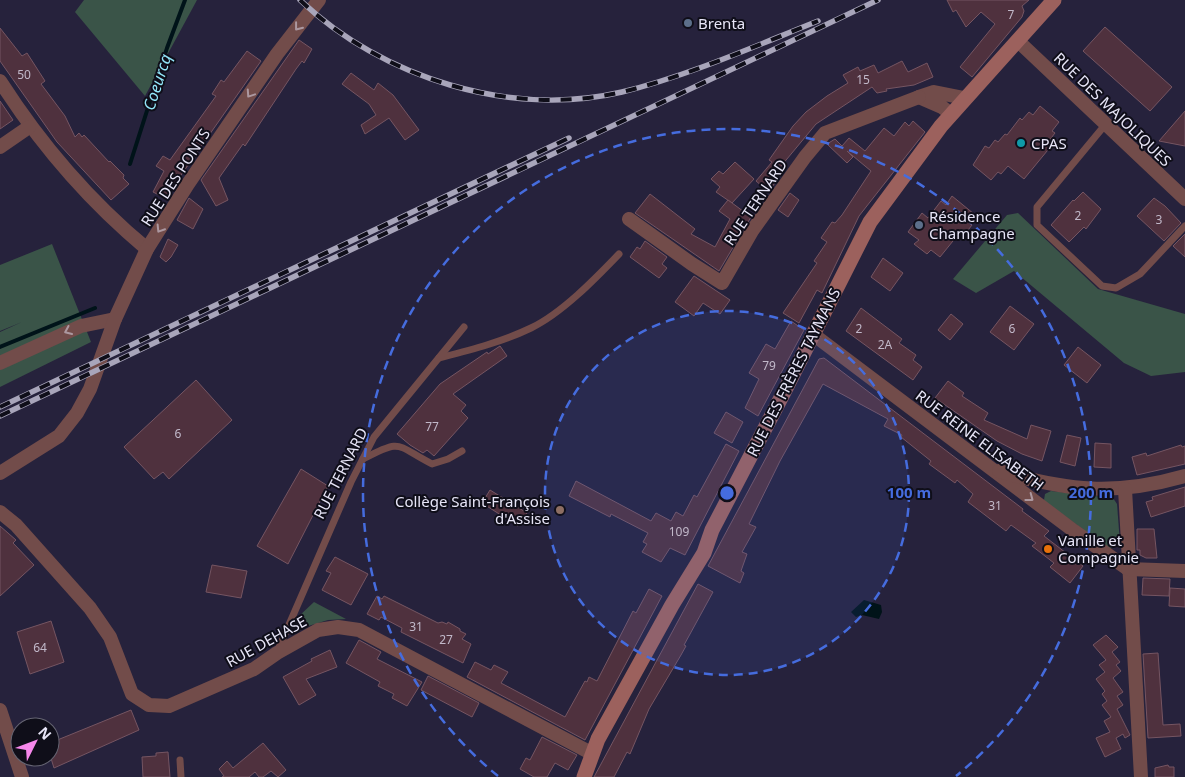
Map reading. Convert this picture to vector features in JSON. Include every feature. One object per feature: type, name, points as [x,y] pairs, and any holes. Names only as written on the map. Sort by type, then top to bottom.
[{"type":"street","name":"RUE DES PONTS","points":[[0,474],[59,436],[77,413],[90,389],[115,319],[147,249],[188,184],[277,54],[319,0]]},
{"type":"street","name":"RUE DES FRÈRES TAYMANS","points":[[584,777],[589,766],[591,753],[672,605],[704,553],[712,530],[814,335],[855,247],[870,222],[964,98],[1054,0]]},
{"type":"street","name":"RUE DES MAJOLIQUES","points":[[1018,41],[1185,199]]},
{"type":"street","points":[[0,81],[29,127],[51,154],[102,208],[147,249]]},
{"type":"street","name":"RUE TERNARD","points":[[629,219],[722,283],[752,231],[805,157],[825,133],[934,92],[964,98]]},
{"type":"street","points":[[920,97],[942,107],[951,114]]},
{"type":"street","points":[[0,147],[29,127]]},
{"type":"street","points":[[0,362],[81,326],[115,319]]},
{"type":"street","name":"RUE REINE ELISABETH","points":[[814,335],[1128,569]]},
{"type":"street","points":[[992,469],[1042,483],[1086,490],[1124,489],[1185,476]]},
{"type":"street","points":[[1124,489],[1141,777]]},
{"type":"street","name":"RUE DEHASE","points":[[0,512],[16,525],[99,620],[110,637],[132,694],[148,705],[169,706],[254,669],[277,653],[318,630],[338,627],[359,630],[591,753]]},
{"type":"street","points":[[1128,569],[1185,571]]},
{"type":"street","points":[[0,710],[22,777]]},
{"type":"lane","points":[[1105,125],[1038,207],[1037,225],[1102,286],[1116,288],[1140,274],[1185,226]]},
{"type":"lane","points":[[438,358],[484,346],[532,328],[583,292],[619,254]]},
{"type":"lane","name":"RUE TERNARD","points":[[277,653],[351,482],[374,437],[464,326]]},
{"type":"lane","points":[[363,459],[388,446],[399,445],[432,464],[448,459],[462,451]]},
{"type":"lane","points":[[180,760],[182,777]]},
{"type":"green space","points":[[84,0],[197,0],[145,96],[75,12]]},
{"type":"green space","points":[[1018,213],[1098,289],[1185,314],[1185,372],[1151,376],[1124,363],[1014,271],[976,293],[953,279],[1007,215]]},
{"type":"green space","points":[[52,244],[91,342],[0,387],[0,332],[22,322],[0,331],[0,265]]},
{"type":"green space","points":[[1051,491],[1113,498],[1117,504],[1120,543],[1110,549],[1047,503],[1044,500],[1045,494]]},
{"type":"green space","points":[[314,602],[346,619],[328,620],[305,627],[300,626],[298,617]]},
{"type":"shaded area","points":[[864,600],[881,605],[882,612],[879,619],[862,615],[856,617],[851,612]]},
{"type":"building","points":[[947,0],[1029,0],[1022,6],[1024,11],[1022,17],[972,77],[960,67],[995,24],[981,12],[966,27],[956,10],[953,12]]},
{"type":"building","points":[[1105,27],[1172,87],[1150,111],[1083,51]]},
{"type":"building","points":[[0,28],[22,56],[27,53],[45,81],[41,84],[65,116],[75,137],[79,133],[82,137],[84,135],[124,175],[123,178],[129,184],[111,200],[57,142],[0,61]]},
{"type":"building","points":[[299,40],[312,49],[304,63],[302,61],[296,69],[245,146],[243,144],[219,178],[228,200],[216,206],[201,180]]},
{"type":"building","points":[[247,51],[261,61],[165,198],[153,192],[164,171],[156,166],[163,156],[170,160],[216,96],[212,94],[221,80],[224,82]]},
{"type":"building","points":[[902,61],[908,72],[927,63],[933,77],[914,85],[886,89],[887,91],[877,93],[872,87],[816,124],[772,177],[776,181],[769,192],[756,181],[772,162],[769,160],[793,126],[806,112],[848,83],[843,75],[858,67],[860,71],[874,65],[878,73]]},
{"type":"building","points":[[351,73],[374,90],[378,83],[393,95],[419,130],[405,140],[389,118],[365,134],[361,125],[376,115],[369,104],[342,84]]},
{"type":"building","points":[[0,101],[13,120],[0,129]]},
{"type":"building","name":"CPAS","points":[[1040,106],[1059,122],[1052,131],[1055,133],[1048,142],[1052,145],[1024,179],[1008,166],[1001,174],[998,172],[991,180],[973,165],[985,146],[989,148],[995,140],[998,142],[1005,134],[1007,135],[1020,118],[1022,120],[1029,112],[1033,115]]},
{"type":"building","points":[[1185,111],[1185,146],[1159,141]]},
{"type":"building","points":[[913,121],[925,132],[859,216],[822,293],[817,290],[799,323],[783,313],[817,263],[814,261],[827,242],[821,238],[832,222],[835,223],[842,215],[871,171],[847,151],[853,157],[847,163],[827,144],[835,139],[842,146],[849,138],[865,151],[884,128],[894,136],[905,122],[909,126]]},
{"type":"building","points":[[735,162],[754,179],[732,203],[716,192],[720,187],[711,179],[719,171],[723,174]]},
{"type":"building","points":[[1083,192],[1101,209],[1086,229],[1084,227],[1069,242],[1051,225],[1073,200]]},
{"type":"building","points":[[790,193],[799,200],[788,217],[778,210]]},
{"type":"building","points":[[650,194],[695,229],[691,234],[715,247],[730,219],[719,211],[728,200],[751,217],[719,271],[635,213]]},
{"type":"building","points":[[952,196],[974,214],[968,222],[972,225],[961,239],[957,236],[940,257],[931,250],[927,254],[914,244],[919,240],[908,232],[922,213],[928,218],[941,201],[946,205]]},
{"type":"building","points":[[189,198],[203,209],[193,229],[177,220]]},
{"type":"building","points":[[1154,198],[1165,206],[1181,223],[1164,241],[1137,216]]},
{"type":"building","points":[[1185,234],[1185,257],[1173,246]]},
{"type":"building","points":[[168,239],[178,245],[166,262],[160,257]]},
{"type":"building","points":[[645,241],[667,257],[662,264],[667,268],[659,278],[630,257],[637,247],[640,249]]},
{"type":"building","points":[[883,258],[903,273],[890,291],[871,277]]},
{"type":"building","points":[[694,276],[730,300],[720,314],[703,303],[694,316],[675,302]]},
{"type":"building","points":[[1010,306],[1034,324],[1014,350],[990,332]]},
{"type":"building","points":[[861,308],[902,339],[899,343],[916,355],[913,360],[922,367],[913,380],[846,331]]},
{"type":"building","points":[[951,314],[963,324],[950,340],[938,330]]},
{"type":"building","points":[[791,321],[804,330],[758,416],[745,408],[759,379],[749,373],[766,344],[775,349]]},
{"type":"building","points":[[500,346],[507,356],[453,394],[466,405],[461,411],[468,418],[434,456],[427,450],[423,453],[397,434],[440,384],[487,352],[488,354]]},
{"type":"building","points":[[1078,347],[1101,365],[1087,383],[1064,365]]},
{"type":"building","points":[[824,358],[1023,509],[1022,511],[1049,531],[1044,536],[1083,566],[1070,583],[1050,567],[1054,563],[1032,546],[1036,543],[1011,525],[1006,531],[968,502],[973,494],[957,480],[955,483],[929,464],[931,461],[901,437],[902,435],[884,426],[888,419],[823,384],[780,461],[749,524],[756,527],[742,552],[747,554],[741,571],[744,573],[740,583],[708,566],[819,359]]},
{"type":"building","points":[[196,380],[232,420],[169,479],[163,472],[154,479],[124,447]]},
{"type":"building","points":[[948,381],[964,393],[962,396],[988,413],[984,420],[1027,439],[1031,425],[1051,431],[1042,461],[1022,454],[997,441],[935,398]]},
{"type":"building","points":[[726,412],[743,422],[732,443],[714,433]]},
{"type":"building","points":[[1067,435],[1081,438],[1075,466],[1060,462]]},
{"type":"building","points":[[1095,443],[1111,444],[1111,468],[1094,467]]},
{"type":"building","points":[[726,444],[739,451],[685,555],[670,548],[661,562],[642,552],[647,544],[643,542],[648,533],[611,514],[610,517],[569,496],[576,481],[651,521],[656,513],[671,521],[676,512],[683,516],[694,495],[697,497]]},
{"type":"building","points":[[1181,445],[1182,447],[1185,446],[1185,464],[1137,475],[1132,457],[1146,453],[1147,456]]},
{"type":"building","points":[[301,469],[328,486],[288,564],[257,546]]},
{"type":"building","points":[[1185,487],[1185,506],[1151,517],[1146,502],[1153,500],[1152,497]]},
{"type":"building","points":[[490,490],[527,513],[518,526],[482,503]]},
{"type":"building","points":[[0,526],[16,540],[13,543],[34,565],[0,596]]},
{"type":"building","points":[[1137,529],[1154,529],[1157,558],[1146,558],[1140,555],[1140,550],[1137,550]]},
{"type":"building","points":[[335,557],[368,574],[351,605],[322,590],[331,573],[326,571]]},
{"type":"building","points":[[212,565],[247,571],[241,598],[206,592]]},
{"type":"building","points":[[1143,578],[1170,579],[1169,596],[1142,595]]},
{"type":"building","points":[[698,584],[713,592],[684,645],[686,646],[649,709],[630,754],[627,752],[614,777],[594,777]]},
{"type":"building","points":[[1170,588],[1185,589],[1185,607],[1169,606]]},
{"type":"building","points":[[649,589],[662,596],[585,740],[467,677],[475,662],[491,670],[494,665],[508,672],[501,683],[565,717],[585,681],[587,682],[589,677],[597,681],[633,611],[636,613]]},
{"type":"building","points":[[377,596],[382,599],[384,596],[438,623],[447,624],[448,622],[460,629],[460,631],[466,634],[462,639],[471,644],[463,663],[401,632],[402,628],[381,617],[379,620],[367,614]]},
{"type":"building","points":[[51,621],[64,662],[30,674],[17,632]]},
{"type":"building","points":[[1106,635],[1118,647],[1112,652],[1120,662],[1116,665],[1121,671],[1113,678],[1123,692],[1117,696],[1123,705],[1117,709],[1130,735],[1125,738],[1123,734],[1116,738],[1121,749],[1105,757],[1096,738],[1110,732],[1104,721],[1111,717],[1102,705],[1107,701],[1102,694],[1105,691],[1096,679],[1105,672],[1099,665],[1106,660],[1093,645]]},
{"type":"building","points":[[359,640],[381,652],[377,659],[422,682],[407,706],[392,698],[394,694],[378,686],[380,682],[346,663]]},
{"type":"building","points":[[330,650],[337,667],[306,679],[316,695],[299,705],[283,677],[312,661],[311,659]]},
{"type":"building","points":[[1158,653],[1163,725],[1180,724],[1181,736],[1148,738],[1143,654]]},
{"type":"building","points":[[428,676],[479,703],[472,717],[421,690]]},
{"type":"building","points":[[131,710],[139,730],[60,765],[60,739]]},
{"type":"building","points":[[542,737],[577,755],[568,770],[555,763],[547,777],[534,777],[520,769],[526,758],[530,760]]},
{"type":"building","points":[[263,743],[286,770],[278,777],[271,771],[263,777],[259,777],[255,772],[249,777],[222,777],[224,776],[219,769],[227,761],[233,768]]},
{"type":"building","points":[[168,752],[170,777],[143,777],[142,757],[156,756],[156,753]]},
{"type":"building","points":[[1168,765],[1169,767],[1174,767],[1174,777],[1155,777],[1155,768]]},
{"type":"waterway","name":"Coeurcq","points":[[130,164],[167,48],[185,0]]},
{"type":"waterway","name":"Coeurcq","points":[[0,347],[95,308]]},
{"type":"railway","points":[[300,0],[333,27],[369,51],[409,70],[450,85],[493,95],[536,100],[580,99],[622,92],[672,78],[818,21]]},
{"type":"railway","points":[[0,416],[878,0]]},
{"type":"railway","points":[[0,407],[569,138]]},
{"type":"place","name":"Brenta","points":[[688,23]]},
{"type":"place","name":"CPAS","points":[[1021,143]]},
{"type":"place","name":"Résidence Champagne","points":[[919,225]]},
{"type":"place","name":"Collège Saint-François d'Assise","points":[[560,510]]},
{"type":"place","name":"Vanille et Compagnie","points":[[1048,549]]}]
